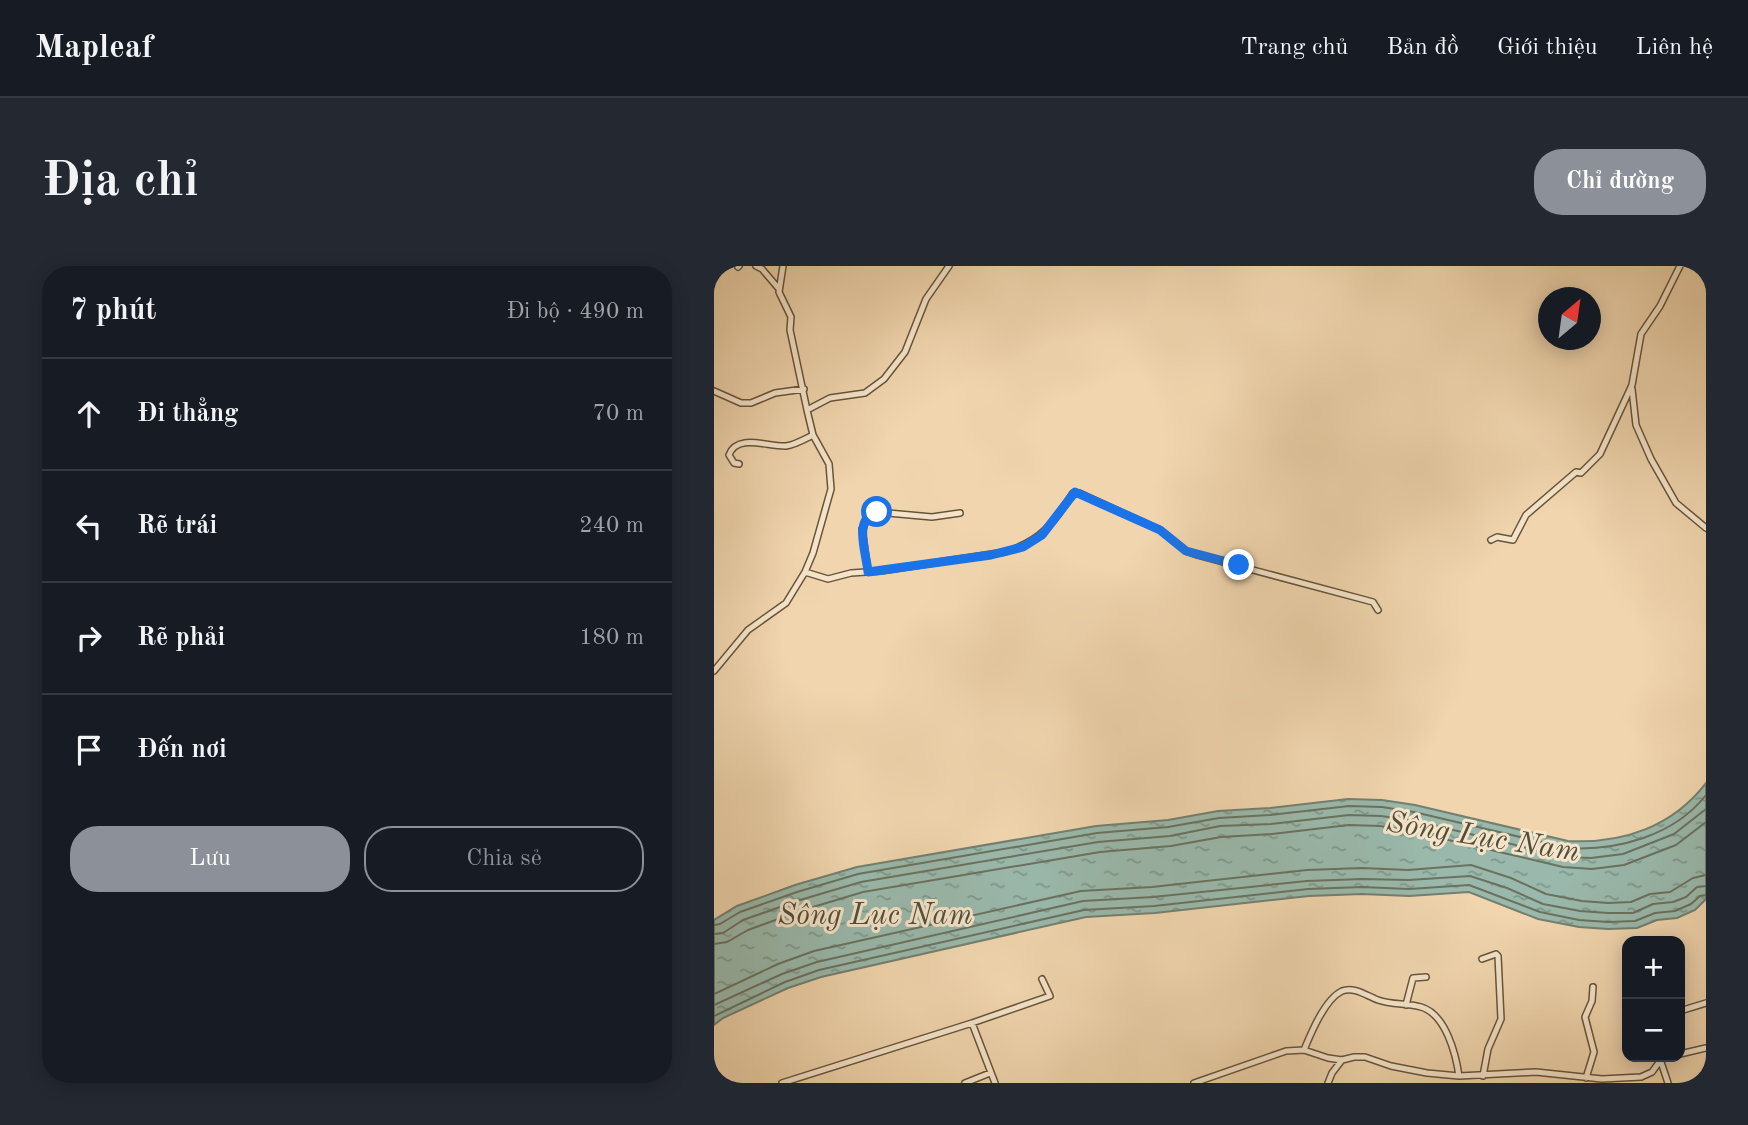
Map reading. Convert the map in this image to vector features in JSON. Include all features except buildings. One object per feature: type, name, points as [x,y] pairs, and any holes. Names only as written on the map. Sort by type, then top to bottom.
[{"type":"street","points":[[714,671],[748,630],[786,603],[813,553],[831,489],[829,464],[813,435],[807,410],[790,330],[791,317],[779,289],[756,266]]},
{"type":"street","points":[[779,289],[783,279],[783,266]]},
{"type":"street","points":[[807,410],[830,398],[865,393],[884,379],[905,352],[926,299],[949,266]]},
{"type":"street","points":[[1681,266],[1660,306],[1640,334],[1632,385],[1636,425],[1651,458],[1676,503],[1706,528]]},
{"type":"street","points":[[1491,540],[1500,537],[1513,540],[1530,509],[1576,472],[1581,473],[1597,458],[1632,385]]},
{"type":"street","points":[[714,391],[741,403],[751,403],[775,393],[804,389]]},
{"type":"street","points":[[739,464],[734,463],[729,455],[733,447],[741,443],[787,446],[813,435]]},
{"type":"street","points":[[805,572],[828,579],[851,573],[991,555],[1023,547],[1042,535],[1073,494],[1079,493],[1160,530],[1186,551],[1373,602],[1378,610]]},
{"type":"street","points":[[868,572],[862,529],[870,514],[877,512],[932,516],[960,513]]},
{"type":"street","points":[[1482,959],[1496,954],[1499,958],[1501,1014],[1488,1049],[1483,1076]]},
{"type":"street","points":[[1406,1005],[1414,976],[1426,977]]},
{"type":"street","points":[[782,1083],[1050,996],[1042,979]]},
{"type":"street","points":[[1586,1078],[1594,1052],[1585,1017],[1592,1001],[1593,987]]},
{"type":"street","points":[[1304,1049],[1332,999],[1344,990],[1357,991],[1391,1004],[1421,1007],[1435,1016],[1454,1047],[1459,1076]]},
{"type":"street","points":[[1685,1009],[1706,1003]]},
{"type":"street","points":[[972,1023],[995,1083]]},
{"type":"street","points":[[1685,1053],[1706,1048]]},
{"type":"street","points":[[1194,1083],[1286,1051],[1304,1049],[1328,1059],[1365,1057],[1391,1066],[1459,1076],[1536,1072],[1586,1078],[1640,1077],[1652,1072],[1661,1062]]},
{"type":"street","points":[[1328,1083],[1342,1060]]},
{"type":"street","points":[[1665,1062],[1668,1083]]},
{"type":"street","points":[[965,1083],[990,1073]]},
{"type":"street","points":[[1519,1073],[1520,1083]]},
{"type":"street","points":[[1442,1083],[1444,1075]]},
{"type":"water","name":"Sông Lục Nam","points":[[1706,783],[1706,899],[1695,910],[1677,918],[1657,920],[1637,928],[1579,927],[1538,919],[1469,892],[1409,896],[1309,896],[1155,913],[1086,917],[821,977],[788,988],[723,1018],[714,1025],[714,920],[737,906],[857,867],[1096,826],[1348,799],[1415,805],[1568,841],[1588,841],[1626,836],[1645,830],[1678,811]]},
{"type":"route","points":[[877,512],[870,514],[862,529],[868,572],[991,555],[1023,547],[1042,535],[1075,492],[1160,530],[1186,551],[1239,565]]}]
